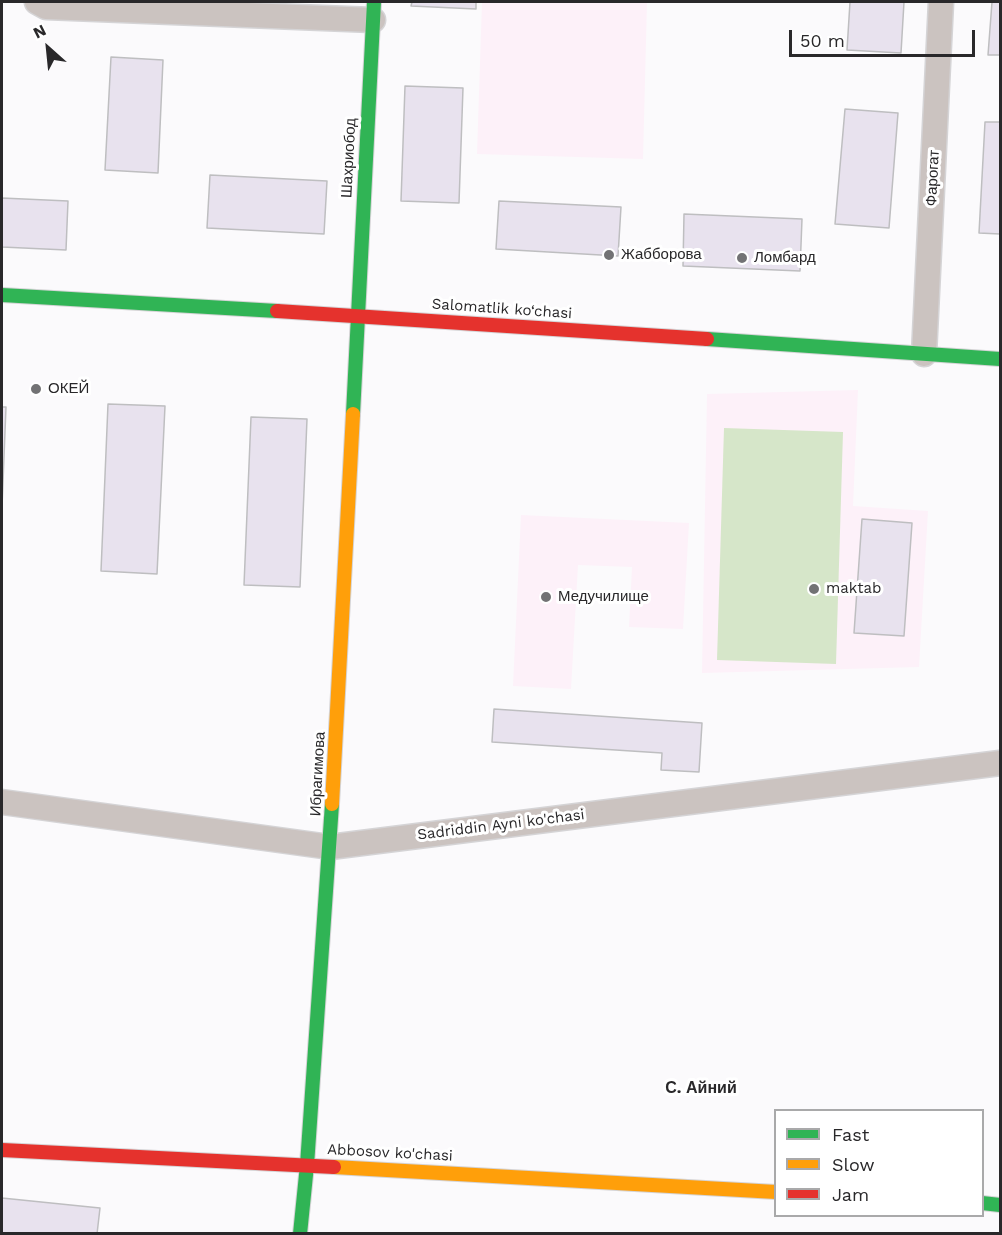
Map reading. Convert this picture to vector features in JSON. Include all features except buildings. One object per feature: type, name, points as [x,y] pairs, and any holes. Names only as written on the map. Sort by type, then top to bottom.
[{"type":"street","points":[[37,2],[46,8],[374,11]]},
{"type":"street","name":"Фарогат","points":[[924,354],[941,2]]},
{"type":"street","name":"Шахриобод","points":[[357,316],[374,11]]},
{"type":"street","name":"Salomatlik ko‘chasi","points":[[2,295],[1000,359]]},
{"type":"street","name":"Ибрагимова","points":[[300,1233],[330,847],[357,316]]},
{"type":"street","name":"Sadriddin Ayni ko'chasi","points":[[2,802],[330,847],[1000,763]]},
{"type":"street","name":"Abbosov ko'chasi","points":[[2,1150],[774,1192]]},
{"type":"street","points":[[984,1203],[1000,1204]]},
{"type":"shaded area","points":[[482,2],[647,2],[643,159],[477,154]]},
{"type":"shaded area","name":"maktab","points":[[858,390],[853,506],[928,511],[919,667],[702,673],[707,394]]},
{"type":"shaded area","name":"Медучилище","points":[[521,515],[689,523],[683,629],[629,627],[632,567],[578,565],[571,689],[513,686]]},
{"type":"green space","points":[[724,428],[843,432],[836,664],[717,660]]},
{"type":"traffic: fast","points":[[353,414],[374,2]]},
{"type":"traffic: fast","points":[[2,295],[277,311]]},
{"type":"traffic: fast","points":[[707,339],[1000,359]]},
{"type":"traffic: fast","points":[[300,1234],[307,1165],[332,804]]},
{"type":"traffic: fast","points":[[984,1203],[1000,1205]]},
{"type":"traffic: slow","points":[[332,804],[353,414]]},
{"type":"traffic: slow","points":[[334,1167],[774,1192]]},
{"type":"traffic: jam","points":[[277,311],[707,339]]},
{"type":"traffic: jam","points":[[2,1150],[334,1167]]},
{"type":"place","name":"Жабборова","points":[[609,255]]},
{"type":"place","name":"Ломбард","points":[[742,258]]},
{"type":"place","name":"ОКЕЙ","points":[[36,389]]},
{"type":"place","name":"maktab","points":[[814,589]]},
{"type":"place","name":"Медучилище","points":[[546,597]]},
{"type":"district","name":"С. Айний","points":[[701,1088]]}]
